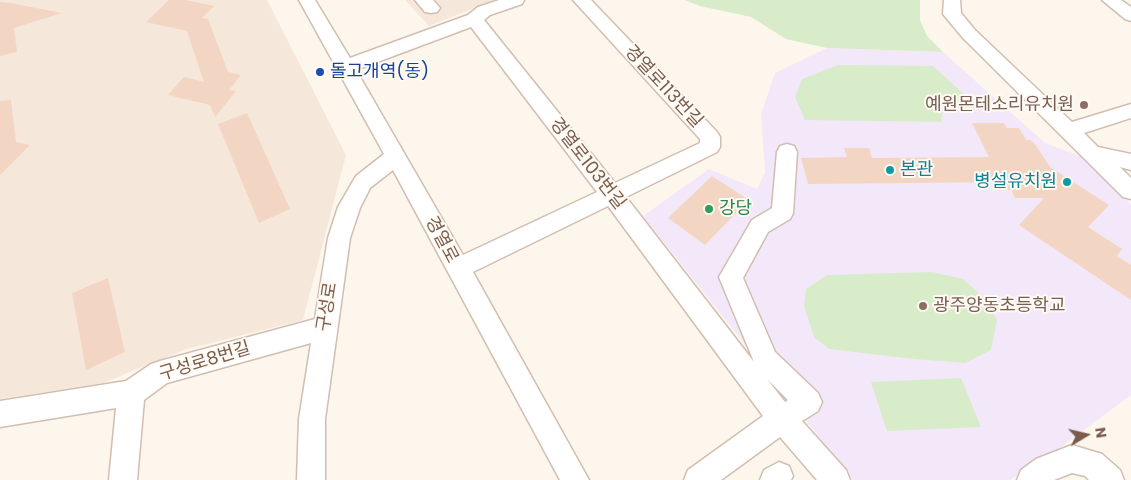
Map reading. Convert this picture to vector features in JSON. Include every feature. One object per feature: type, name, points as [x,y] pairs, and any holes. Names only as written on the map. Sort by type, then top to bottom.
[{"type":"street","name":"경열로","points":[[307,0],[396,156],[575,480]]},
{"type":"street","points":[[345,67],[474,19],[484,12],[516,0]]},
{"type":"street","name":"경열로113번길","points":[[457,269],[710,147],[710,137],[581,0]]},
{"type":"street","points":[[952,0],[952,14],[956,19],[1131,191]]},
{"type":"street","points":[[1110,0],[1131,15]]},
{"type":"street","name":"경열로103번길","points":[[474,19],[611,194],[789,414],[836,480]]},
{"type":"street","points":[[1069,130],[1131,111]]},
{"type":"street","points":[[698,480],[789,414],[809,402],[766,360],[731,276],[760,226],[782,213],[787,152]]},
{"type":"street","points":[[1092,154],[1131,162]]},
{"type":"street","name":"구성로","points":[[311,480],[312,419],[324,328],[339,238],[349,206],[363,182],[396,156]]},
{"type":"street","name":"구성로8번길","points":[[0,414],[131,393],[160,373],[324,328]]},
{"type":"street","points":[[123,480],[131,393]]},
{"type":"street","points":[[1031,480],[1046,469],[1072,459],[1092,464],[1110,480]]},
{"type":"shaded area","points":[[0,0],[267,0],[346,155],[303,320],[187,349],[103,383],[0,399]]},
{"type":"shaded area","points":[[405,0],[494,0],[429,26]]},
{"type":"shaded area","name":"광주양동초등학교","points":[[827,48],[943,52],[1045,143],[1083,157],[1131,204],[1131,395],[1064,445],[1010,480],[853,480],[643,216],[709,169],[757,189],[765,172],[761,114],[775,73]]},
{"type":"green space","points":[[685,0],[920,0],[920,20],[927,36],[943,52],[827,48],[786,39],[751,17],[700,6]]},
{"type":"green space","points":[[838,65],[933,66],[980,109],[943,106],[941,122],[805,120],[795,97],[802,79]]},
{"type":"green space","points":[[932,272],[963,279],[983,297],[997,320],[991,350],[965,363],[829,349],[814,337],[804,306],[806,289],[827,275]]},
{"type":"green space","points":[[961,378],[981,427],[887,431],[871,382]]},
{"type":"building","points":[[169,0],[186,0],[214,6],[202,18],[208,19],[228,72],[241,75],[229,90],[236,91],[215,117],[210,105],[168,95],[184,77],[204,82],[187,31],[146,22]]},
{"type":"building","points":[[0,2],[62,13],[14,28],[17,52],[0,56]]},
{"type":"building","points":[[11,100],[16,142],[30,145],[0,175],[0,101]]},
{"type":"building","points":[[247,113],[290,209],[259,223],[218,124]]},
{"type":"building","points":[[972,123],[1004,123],[1007,128],[1019,128],[1026,140],[1030,140],[1035,144],[1050,167],[1109,205],[1088,227],[1122,249],[1117,256],[1131,265],[1131,300],[1019,225],[1044,198],[1015,198],[1011,190],[1007,190],[1003,182],[808,184],[801,158],[847,157],[844,148],[869,148],[872,158],[989,157]]},
{"type":"building","name":"강당","points":[[712,176],[749,200],[705,245],[668,218]]},
{"type":"building","points":[[108,278],[125,352],[86,370],[72,293]]},
{"type":"place","name":"돌고개역(동)","points":[[320,72]]},
{"type":"place","name":"예원몬테소리유치원","points":[[1084,105]]},
{"type":"place","name":"본관","points":[[890,170]]},
{"type":"place","name":"병설유치원","points":[[1067,182]]},
{"type":"place","name":"강당","points":[[709,209]]},
{"type":"place","name":"광주양동초등학교","points":[[923,306]]}]
